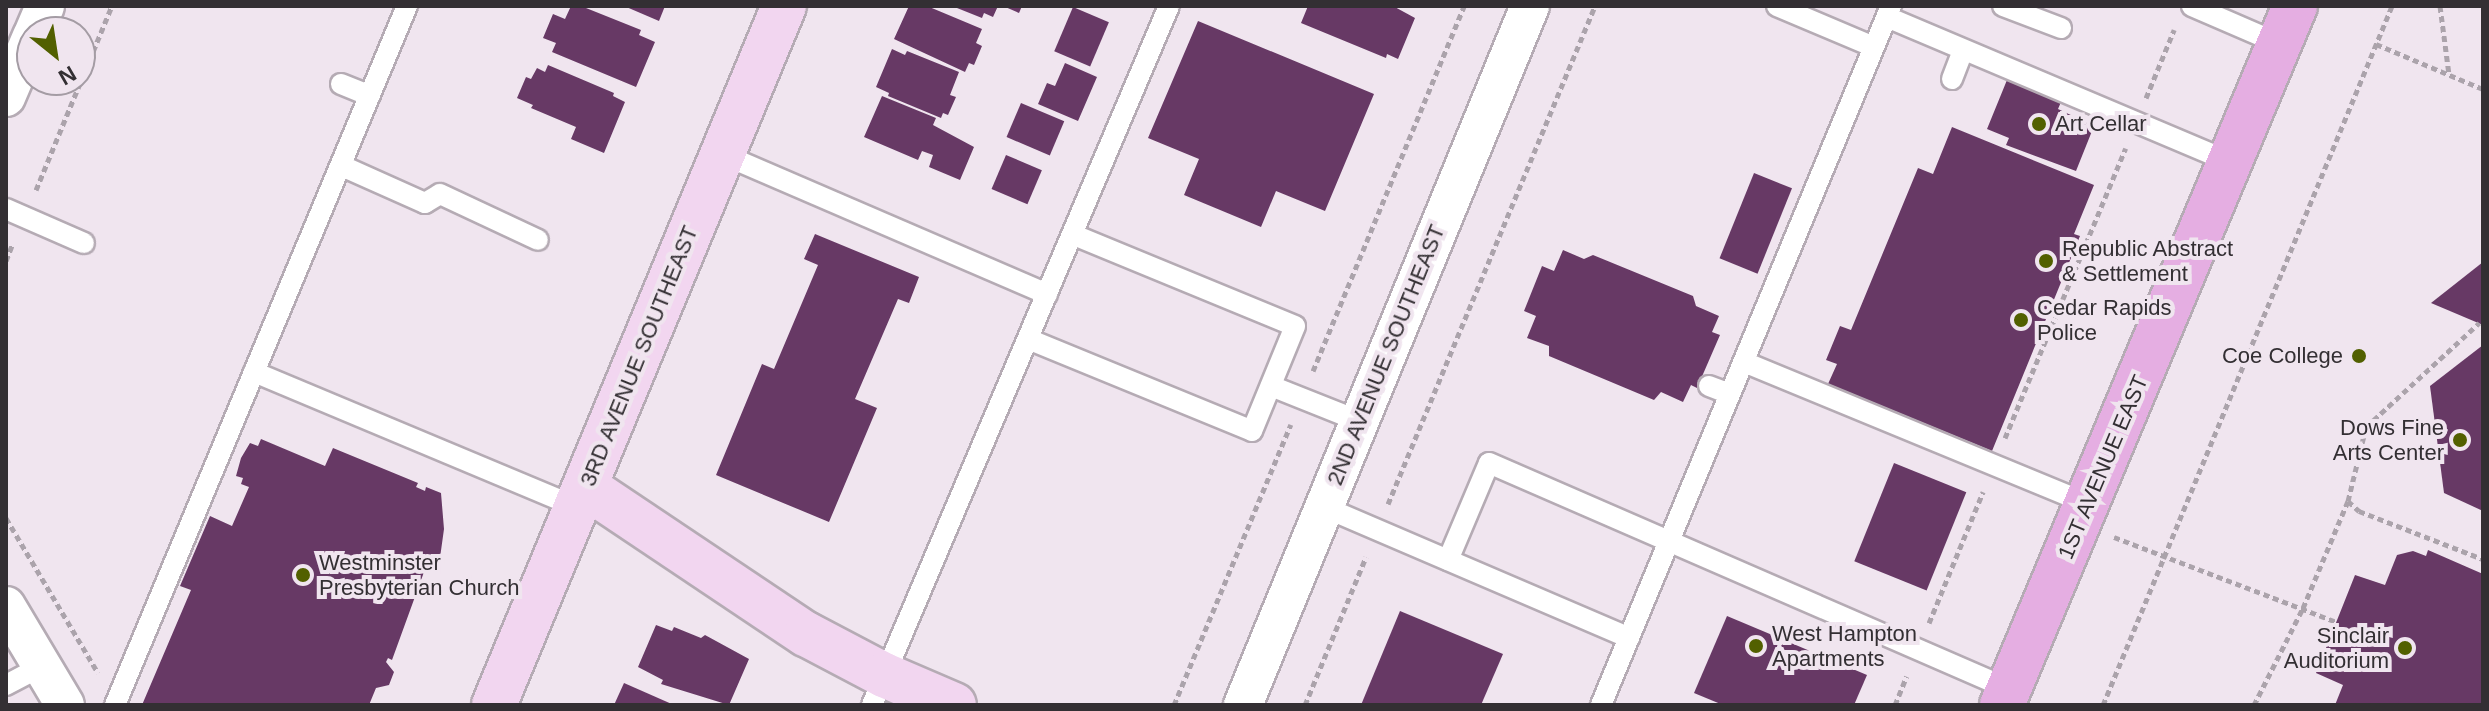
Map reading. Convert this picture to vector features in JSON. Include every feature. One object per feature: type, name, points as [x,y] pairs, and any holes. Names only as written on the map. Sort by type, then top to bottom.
[{"type":"main road","name":"3RD AVENUE SOUTHEAST","points":[[494,705],[784,6]]},
{"type":"main road","name":"1ST AVENUE EAST","points":[[2005,697],[2288,25]]},
{"type":"main road","points":[[581,497],[806,634],[878,690],[954,705]]},
{"type":"street","name":"2ND AVENUE SOUTHEAST","points":[[1243,705],[1530,6]]},
{"type":"street","points":[[6,97],[16,74]]},
{"type":"street","points":[[6,606],[65,705]]},
{"type":"lane","points":[[116,704],[141,618],[254,372],[407,6]]},
{"type":"lane","points":[[878,690],[1169,6]]},
{"type":"lane","points":[[1777,6],[1874,47]]},
{"type":"lane","points":[[2003,6],[2061,28]]},
{"type":"lane","points":[[1601,705],[1889,12],[1963,50],[2230,162]]},
{"type":"lane","points":[[2185,13],[2288,25]]},
{"type":"lane","points":[[1952,79],[1963,50]]},
{"type":"lane","points":[[341,84],[370,96]]},
{"type":"lane","points":[[722,154],[1047,294]]},
{"type":"lane","points":[[342,166],[425,203],[440,194],[538,240]]},
{"type":"lane","points":[[15,213],[84,243]]},
{"type":"lane","points":[[1028,339],[1252,431],[1271,386],[1295,326],[1072,234]]},
{"type":"lane","points":[[1744,362],[1994,465],[2084,514]]},
{"type":"lane","points":[[254,372],[581,497]]},
{"type":"lane","points":[[1271,386],[1359,421]]},
{"type":"lane","points":[[1709,386],[1730,394]]},
{"type":"lane","points":[[1448,560],[1489,463],[1918,649],[2005,697]]},
{"type":"lane","points":[[1324,507],[1629,638]]},
{"type":"lane","points":[[6,685],[42,666]]},
{"type":"path","points":[[6,261],[15,213],[112,6]]},
{"type":"path","points":[[1174,705],[1464,6]]},
{"type":"path","points":[[1305,705],[1595,6]]},
{"type":"path","points":[[2103,705],[2392,6]]},
{"type":"path","points":[[2440,6],[2449,74]]},
{"type":"path","points":[[1895,705],[2136,123],[2185,13]]},
{"type":"path","points":[[2376,44],[2483,89]]},
{"type":"path","points":[[2254,705],[2303,608],[2348,501],[2366,427],[2479,323]]},
{"type":"path","points":[[2348,501],[2359,511],[2483,559]]},
{"type":"path","points":[[2084,514],[2164,556],[2337,622]]},
{"type":"path","points":[[6,518],[116,704]]},
{"type":"building","points":[[571,6],[581,6],[641,30],[639,35],[655,42],[636,87],[552,52],[556,43],[543,38],[553,14],[565,19]]},
{"type":"building","points":[[624,6],[665,6],[659,21]]},
{"type":"building","points":[[909,6],[927,6],[982,29],[976,43],[982,46],[974,65],[969,63],[965,72],[894,39]]},
{"type":"building","points":[[952,6],[998,6],[993,17],[984,13],[982,18]]},
{"type":"building","points":[[1003,6],[1022,6],[1019,13]]},
{"type":"building","points":[[1308,6],[1393,6],[1415,18],[1398,59],[1387,54],[1386,58],[1301,23]]},
{"type":"building","points":[[1073,7],[1109,22],[1090,66],[1054,51]]},
{"type":"building","points":[[1198,21],[1374,94],[1325,211],[1276,191],[1261,227],[1184,195],[1199,159],[1148,138]]},
{"type":"building","points":[[892,49],[905,55],[907,51],[959,72],[950,95],[956,97],[948,115],[943,113],[941,118],[888,96],[889,93],[876,87]]},
{"type":"building","points":[[1065,63],[1097,77],[1078,121],[1038,104],[1047,83],[1055,86]]},
{"type":"building","points":[[548,65],[614,93],[613,96],[625,102],[604,153],[571,139],[576,127],[531,108],[533,105],[517,98],[526,77],[531,79],[537,68],[545,72]]},
{"type":"building","name":"Art Cellar","points":[[2007,80],[2061,102],[2058,109],[2094,126],[2076,171],[2006,145],[2009,138],[1987,129]]},
{"type":"building","points":[[882,96],[936,118],[933,125],[974,147],[960,180],[929,167],[933,155],[922,151],[918,160],[864,137]]},
{"type":"building","points":[[1021,103],[1064,121],[1050,155],[1007,137]]},
{"type":"building","points":[[1952,127],[2094,185],[2074,234],[2080,236],[1992,451],[1828,384],[1837,364],[1826,360],[1840,326],[1851,330],[1918,168],[1933,174]]},
{"type":"building","points":[[1006,155],[1042,170],[1027,204],[992,189]]},
{"type":"building","points":[[1754,173],[1792,188],[1758,274],[1720,258]]},
{"type":"building","points":[[815,234],[919,277],[909,303],[898,299],[855,399],[877,408],[829,522],[716,475],[762,364],[774,369],[818,265],[804,259]]},
{"type":"building","points":[[1563,250],[1584,259],[1593,255],[1693,296],[1696,306],[1719,316],[1712,332],[1720,335],[1697,388],[1691,385],[1683,402],[1661,392],[1654,400],[1549,356],[1549,346],[1527,338],[1536,316],[1524,311],[1542,266],[1554,271]]},
{"type":"building","points":[[2483,262],[2483,325],[2431,303]]},
{"type":"building","name":"Dows Fine Arts Center","points":[[2483,345],[2483,511],[2444,493],[2430,386]]},
{"type":"building","name":"Westminster Presbyterian Church","points":[[261,439],[325,466],[333,448],[418,483],[416,487],[425,491],[426,487],[441,493],[444,529],[439,565],[428,561],[392,660],[388,658],[386,662],[394,672],[389,685],[376,688],[369,705],[142,705],[191,590],[180,586],[210,516],[232,526],[249,487],[241,484],[243,478],[236,476],[241,458],[250,443],[258,446]]},
{"type":"building","points":[[1894,463],[1966,492],[1927,591],[1854,561]]},
{"type":"building","name":"Sinclair Auditorium","points":[[2428,550],[2483,574],[2483,705],[2335,705],[2343,685],[2316,673],[2355,575],[2385,585],[2397,555],[2413,551],[2426,556]]},
{"type":"building","points":[[1400,611],[1503,654],[1481,705],[1361,705]]},
{"type":"building","name":"West Hampton Apartments","points":[[1727,616],[1867,675],[1854,705],[1723,705],[1694,693]]},
{"type":"building","points":[[656,625],[672,631],[674,627],[701,638],[705,635],[749,659],[729,705],[661,684],[663,680],[638,667]]},
{"type":"building","points":[[624,683],[674,705],[614,705]]},
{"type":"place","name":"Art Cellar","points":[[2039,124]]},
{"type":"place","name":"Republic Abstract & Settlement","points":[[2046,261]]},
{"type":"place","name":"Cedar Rapids Police","points":[[2021,320]]},
{"type":"place","name":"Coe College","points":[[2359,356]]},
{"type":"place","name":"Dows Fine Arts Center","points":[[2460,440]]},
{"type":"place","name":"Westminster Presbyterian Church","points":[[303,575]]},
{"type":"place","name":"West Hampton Apartments","points":[[1756,646]]},
{"type":"place","name":"Sinclair Auditorium","points":[[2405,648]]}]
